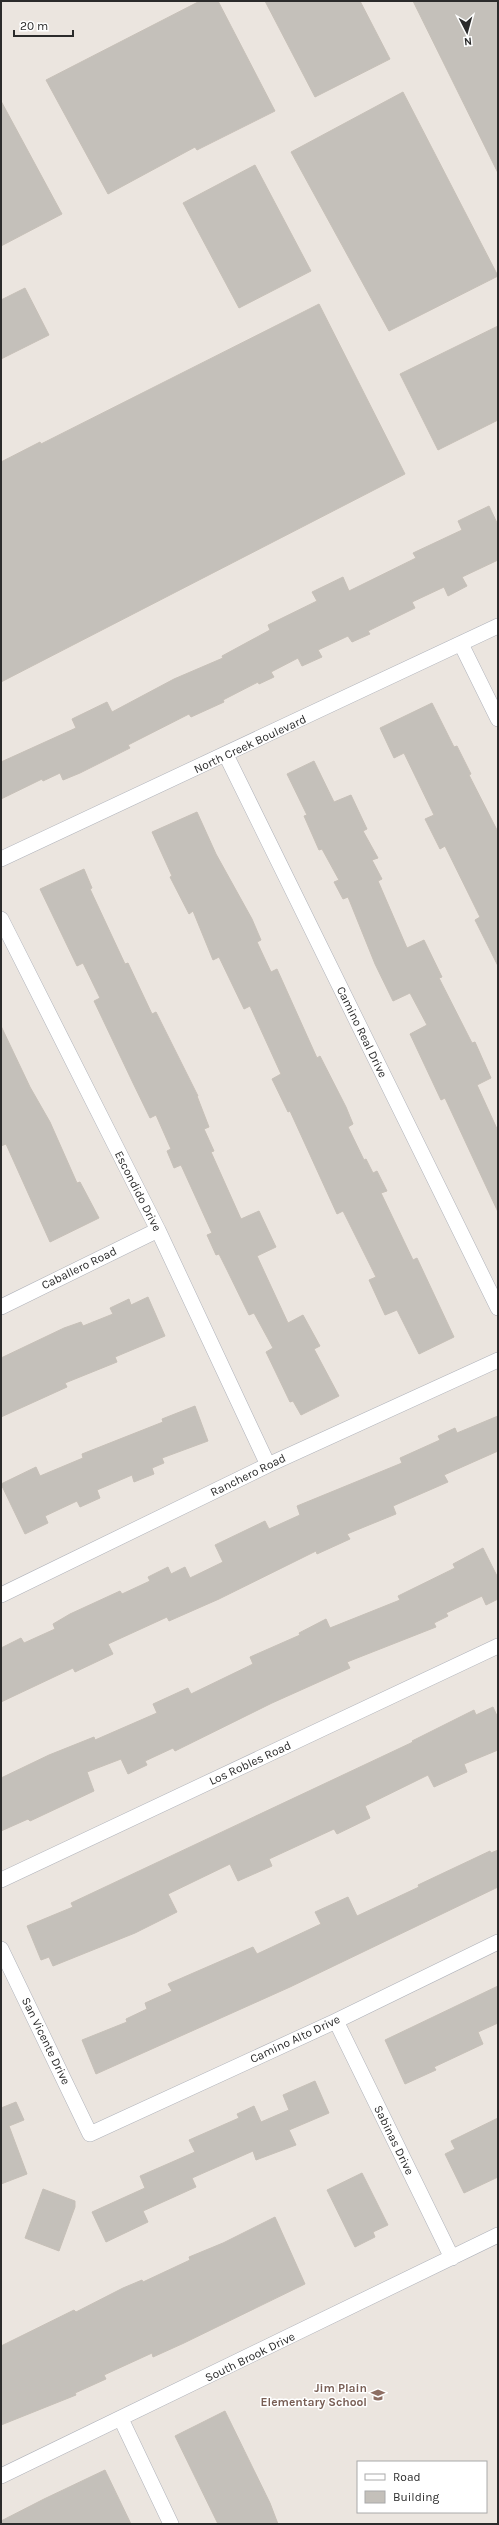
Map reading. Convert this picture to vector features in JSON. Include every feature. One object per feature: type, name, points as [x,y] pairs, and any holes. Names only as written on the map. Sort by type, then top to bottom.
[{"type":"street","name":"North Creek Boulevard","points":[[1,859],[226,755],[498,626]]},
{"type":"street","points":[[462,644],[498,719]]},
{"type":"street","name":"Camino Real Drive","points":[[226,755],[498,1308]]},
{"type":"street","name":"Escondido Drive","points":[[1,920],[158,1230],[268,1465]]},
{"type":"street","name":"Caballero Road","points":[[1,1307],[158,1230]]},
{"type":"street","name":"Ranchero Road","points":[[1,1595],[268,1465],[498,1360]]},
{"type":"street","name":"Los Robles Road","points":[[1,1880],[498,1646]]},
{"type":"street","name":"Camino Alto Drive","points":[[90,2134],[336,2021],[498,1942]]},
{"type":"street","name":"San Vicente Drive","points":[[1,1948],[90,2134]]},
{"type":"street","name":"Sabinas Drive","points":[[336,2021],[452,2258]]},
{"type":"street","name":"South Brook Drive","points":[[1,2476],[498,2235]]},
{"type":"street","points":[[121,2419],[171,2524]]},
{"type":"building","points":[[200,1],[218,1],[275,111],[197,150],[195,147],[108,194],[46,80]]},
{"type":"building","points":[[265,1],[360,1],[390,59],[315,97]]},
{"type":"building","points":[[413,1],[498,1],[498,173]]},
{"type":"building","points":[[403,92],[498,276],[389,331],[291,152]]},
{"type":"building","points":[[1,101],[62,214],[1,246]]},
{"type":"building","points":[[255,165],[311,271],[239,308],[183,203]]},
{"type":"building","points":[[25,288],[49,335],[1,359],[1,300]]},
{"type":"building","points":[[319,304],[405,474],[1,682],[1,462],[40,442],[41,444]]},
{"type":"building","points":[[498,326],[498,420],[438,450],[400,374]]},
{"type":"building","points":[[489,506],[498,525],[498,560],[462,577],[467,586],[448,596],[444,587],[412,602],[415,608],[368,631],[370,634],[352,642],[348,636],[318,650],[322,657],[302,666],[298,658],[271,672],[274,677],[259,684],[258,682],[223,700],[224,702],[191,717],[189,714],[128,745],[130,748],[80,773],[63,780],[60,773],[43,781],[42,779],[1,799],[1,762],[76,728],[72,719],[107,702],[112,712],[174,679],[223,658],[222,656],[270,630],[268,625],[317,601],[312,592],[343,577],[349,591],[416,558],[413,553],[462,530],[458,521]]},
{"type":"building","points":[[432,703],[454,747],[457,746],[471,774],[469,775],[498,832],[498,966],[475,920],[480,917],[445,846],[440,849],[425,819],[434,815],[404,753],[394,758],[380,728]]},
{"type":"building","points":[[314,761],[334,802],[351,795],[367,829],[363,831],[378,858],[372,860],[382,879],[378,881],[407,948],[424,940],[442,977],[439,978],[472,1043],[475,1042],[491,1078],[477,1085],[498,1131],[498,1212],[445,1098],[441,1100],[410,1034],[427,1025],[410,993],[393,1001],[375,964],[348,897],[343,899],[334,882],[339,880],[322,849],[319,850],[304,816],[307,815],[287,774]]},
{"type":"building","points":[[197,812],[216,854],[252,919],[261,940],[257,942],[271,972],[277,969],[317,1058],[320,1056],[346,1107],[353,1124],[348,1127],[364,1160],[366,1159],[373,1173],[377,1171],[387,1191],[381,1193],[413,1260],[417,1258],[454,1337],[419,1354],[397,1310],[385,1315],[369,1280],[376,1277],[343,1211],[337,1214],[290,1111],[288,1112],[272,1079],[281,1074],[250,1006],[244,1009],[219,957],[213,960],[193,911],[189,914],[170,877],[172,876],[152,832]]},
{"type":"building","points":[[84,869],[92,888],[90,889],[125,964],[128,963],[152,1014],[156,1012],[198,1096],[209,1127],[204,1129],[214,1151],[211,1152],[241,1219],[259,1211],[276,1247],[257,1256],[288,1323],[303,1315],[320,1346],[314,1349],[339,1396],[301,1415],[293,1401],[290,1402],[266,1352],[273,1348],[254,1313],[249,1315],[219,1254],[216,1255],[207,1235],[212,1233],[181,1165],[174,1168],[167,1151],[171,1149],[156,1115],[150,1118],[132,1081],[94,1001],[100,998],[83,963],[77,966],[40,889]]},
{"type":"building","points":[[1,1026],[30,1087],[50,1122],[77,1183],[80,1182],[99,1218],[50,1242],[6,1144],[1,1146]]},
{"type":"building","points":[[148,1297],[165,1336],[115,1357],[117,1362],[65,1383],[67,1387],[1,1417],[1,1358],[64,1328],[81,1322],[83,1326],[113,1314],[110,1308],[129,1299],[131,1305]]},
{"type":"building","points":[[195,1406],[208,1441],[162,1458],[164,1463],[152,1468],[154,1474],[134,1482],[132,1475],[97,1490],[100,1498],[80,1507],[77,1501],[45,1516],[48,1523],[25,1534],[1,1484],[36,1467],[40,1476],[83,1458],[82,1454],[163,1422],[162,1419]]},
{"type":"building","points":[[498,1416],[498,1451],[444,1475],[448,1482],[393,1506],[396,1514],[347,1534],[350,1539],[317,1554],[316,1551],[219,1599],[169,1621],[167,1617],[108,1644],[113,1654],[75,1672],[73,1668],[1,1702],[1,1648],[21,1638],[24,1643],[55,1629],[53,1624],[70,1614],[120,1591],[122,1594],[150,1581],[148,1577],[168,1567],[171,1574],[185,1567],[190,1578],[223,1562],[215,1545],[265,1521],[269,1529],[300,1515],[297,1506],[402,1463],[400,1458],[440,1440],[438,1436],[455,1428],[457,1433]]},
{"type":"building","points":[[483,1548],[498,1578],[498,1599],[486,1605],[482,1596],[446,1613],[448,1616],[434,1623],[436,1627],[347,1662],[350,1668],[272,1703],[175,1751],[173,1748],[145,1761],[147,1765],[128,1774],[121,1759],[87,1772],[94,1791],[30,1821],[28,1819],[1,1831],[1,1778],[49,1755],[94,1737],[95,1740],[157,1713],[153,1704],[188,1688],[191,1694],[253,1664],[250,1657],[300,1635],[299,1633],[326,1619],[330,1628],[400,1600],[398,1596],[455,1568],[453,1564]]},
{"type":"building","points":[[493,1707],[498,1718],[498,1750],[464,1764],[467,1772],[434,1787],[428,1775],[365,1806],[370,1818],[337,1834],[334,1829],[269,1859],[272,1866],[238,1881],[230,1864],[168,1894],[177,1912],[135,1933],[53,1966],[49,1957],[41,1960],[27,1926],[73,1907],[71,1903],[413,1742],[412,1741],[474,1710],[476,1715]]},
{"type":"building","points":[[498,1850],[498,1887],[290,1987],[96,2074],[82,2040],[127,2022],[126,2019],[147,2009],[145,2003],[172,1991],[168,1984],[253,1947],[257,1954],[321,1924],[315,1912],[348,1897],[357,1916],[490,1851],[491,1853]]},
{"type":"building","points":[[498,1986],[498,2023],[478,2032],[483,2044],[434,2067],[436,2070],[405,2084],[385,2040]]},
{"type":"building","points":[[315,2081],[329,2113],[289,2130],[296,2145],[256,2160],[253,2151],[192,2178],[196,2187],[143,2211],[148,2222],[106,2242],[92,2212],[145,2188],[140,2176],[195,2152],[189,2140],[239,2118],[237,2114],[254,2106],[261,2122],[289,2110],[283,2095]]},
{"type":"building","points":[[16,2102],[24,2120],[9,2126],[27,2174],[1,2184],[1,2108]]},
{"type":"building","points":[[498,2118],[498,2177],[464,2193],[445,2154],[455,2149],[451,2141]]},
{"type":"building","points":[[362,2173],[388,2225],[373,2232],[375,2237],[355,2247],[327,2190]]},
{"type":"building","points":[[43,2189],[75,2201],[75,2207],[59,2251],[25,2238]]},
{"type":"building","points":[[275,2217],[305,2284],[184,2343],[153,2357],[152,2353],[104,2375],[106,2379],[75,2393],[76,2395],[1,2425],[1,2346],[74,2310],[76,2312],[123,2288],[142,2280],[143,2282],[190,2260],[189,2257],[223,2243]]},
{"type":"building","points":[[225,2411],[270,2503],[278,2524],[218,2524],[175,2436]]},
{"type":"building","points":[[105,2470],[131,2524],[1,2524],[1,2521]]},
{"type":"place","name":"Jim Plain Elementary School","points":[[378,2395]]}]
